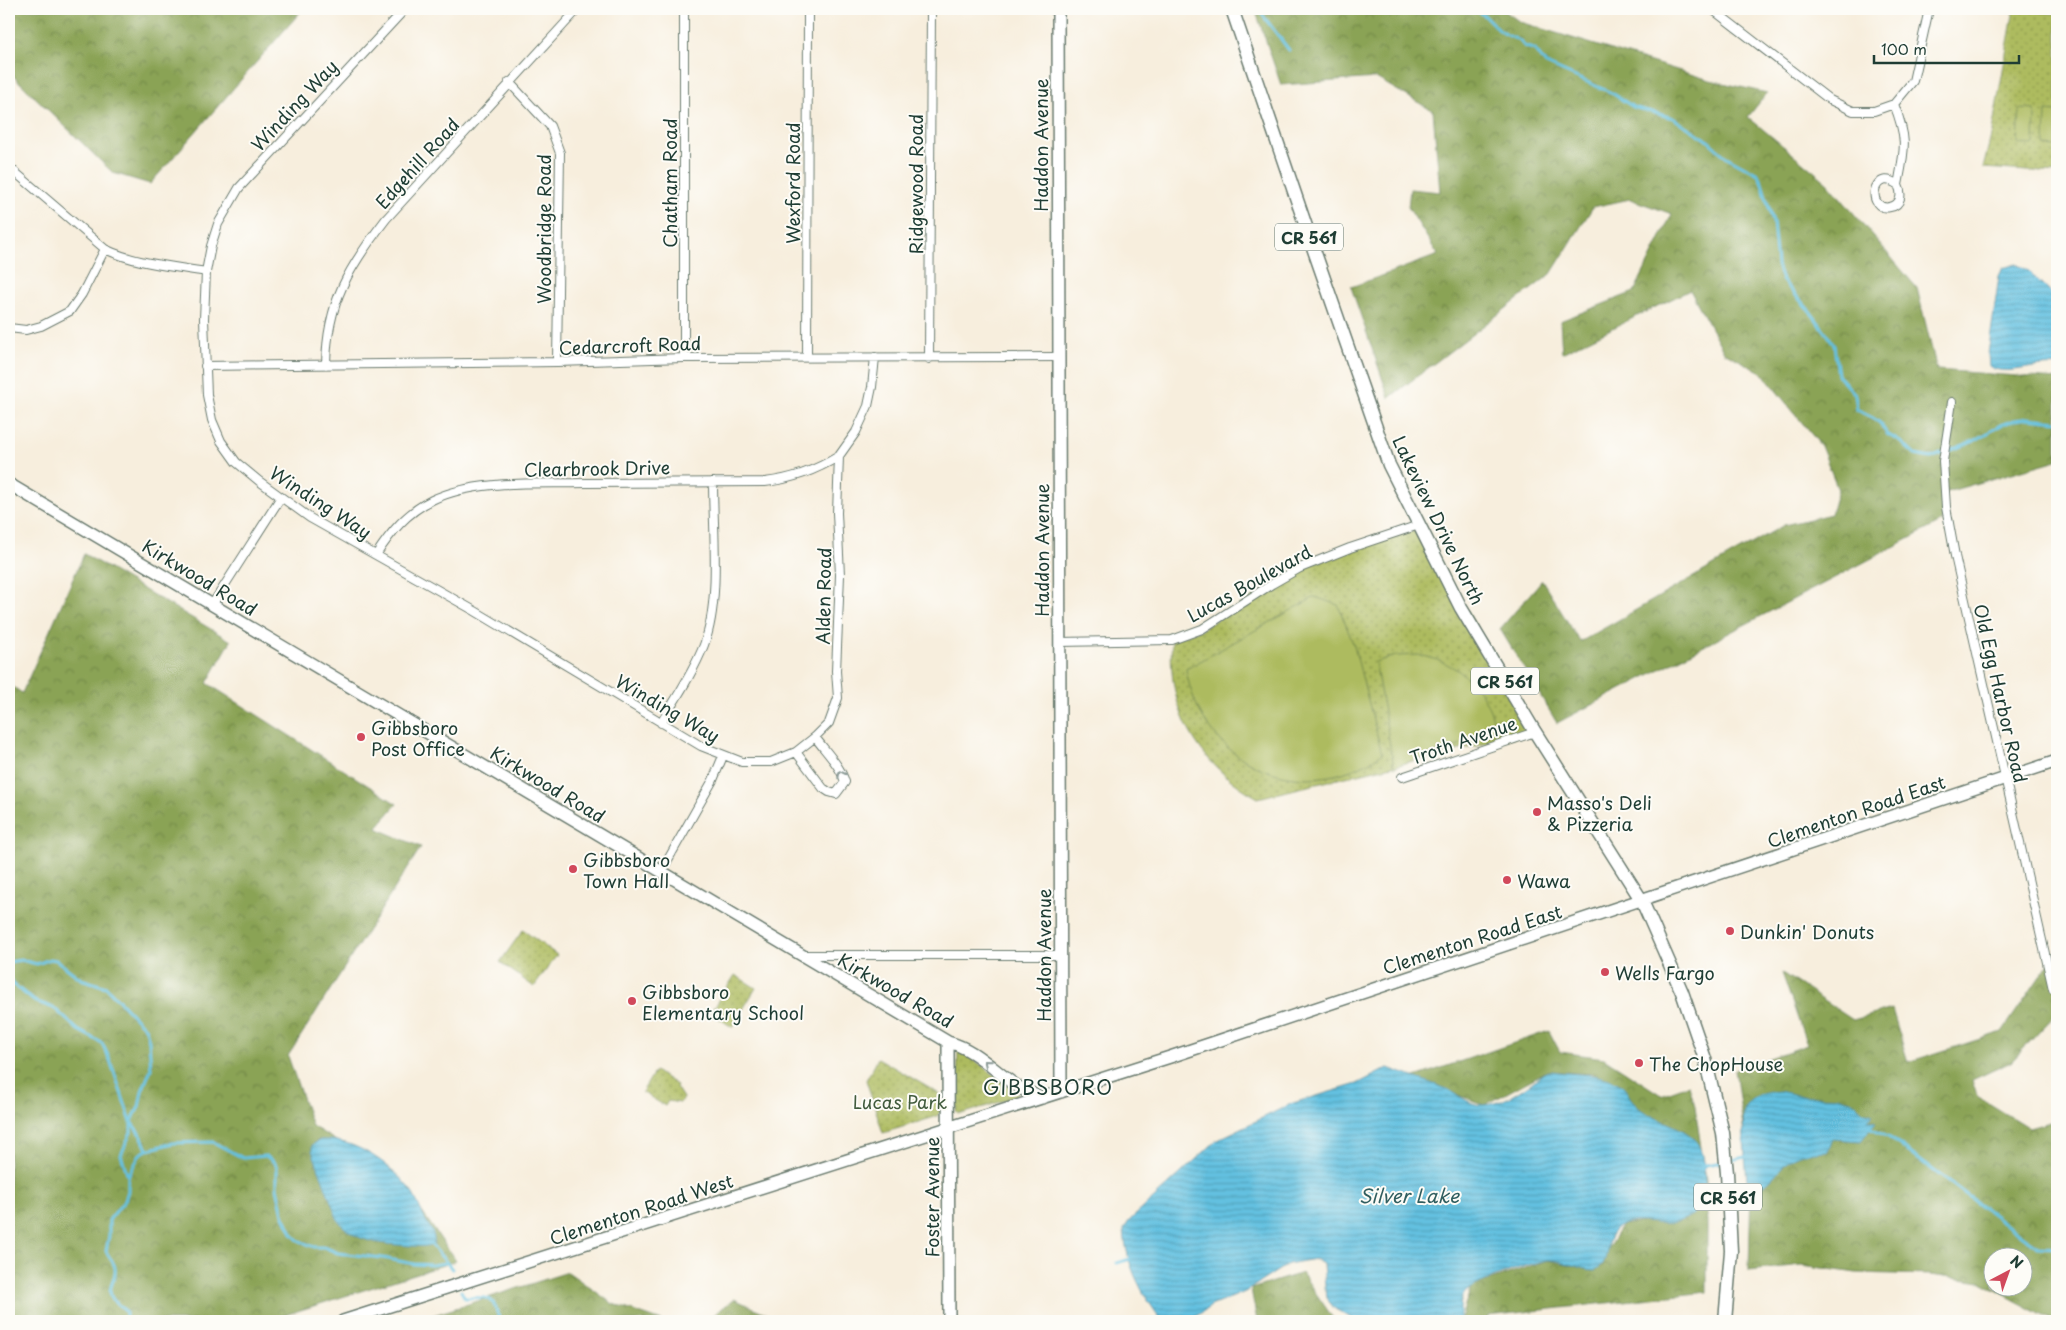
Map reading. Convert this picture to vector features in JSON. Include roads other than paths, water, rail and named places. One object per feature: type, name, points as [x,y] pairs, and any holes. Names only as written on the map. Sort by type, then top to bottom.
[{"type":"main road","name":"Lakeview Drive North","points":[[1232,9],[1389,464],[1461,608],[1535,732],[1642,901]]},
{"type":"main road","name":"CR 561","points":[[1642,901],[1682,992],[1705,1059],[1723,1133],[1731,1251],[1725,1321]]},
{"type":"street","name":"Winding Way","points":[[405,9],[239,188],[218,224],[206,272],[204,319],[207,395],[212,420],[221,441],[236,462],[310,518],[475,611],[661,723],[701,746],[723,756]]},
{"type":"street","name":"Edgehill Road","points":[[326,365],[326,342],[340,288],[357,259],[386,219],[578,9]]},
{"type":"street","name":"Chatham Road","points":[[684,9],[684,358]]},
{"type":"street","name":"Wexford Road","points":[[807,357],[808,9]]},
{"type":"street","name":"Ridgewood Road","points":[[929,359],[931,9]]},
{"type":"street","name":"Haddon Avenue","points":[[1058,9],[1057,357],[1061,1092]]},
{"type":"street","points":[[1712,9],[1830,100],[1854,111],[1874,111],[1894,104],[1913,82],[1929,9]]},
{"type":"street","name":"Woodbridge Road","points":[[510,82],[550,126],[560,153],[558,362]]},
{"type":"street","points":[[1894,104],[1902,124],[1906,147],[1898,185]]},
{"type":"street","points":[[9,167],[105,249],[120,256],[139,261],[206,272]]},
{"type":"street","points":[[9,328],[26,330],[41,326],[70,311],[82,294],[105,249]]},
{"type":"street","points":[[839,456],[856,432],[868,406],[875,357]]},
{"type":"street","name":"Cedarcroft Road","points":[[205,366],[558,362],[684,358],[875,357],[929,359],[1057,357]]},
{"type":"street","name":"Old Egg Harbor Road","points":[[1952,402],[1943,461],[1946,506],[1954,556],[2053,989]]},
{"type":"street","name":"Clearbrook Drive","points":[[376,555],[390,534],[414,510],[432,500],[455,492],[507,485],[786,480],[820,467],[839,456]]},
{"type":"street","name":"Alden Road","points":[[723,756],[742,762],[771,762],[796,752],[829,723],[838,698],[836,671],[840,583],[839,456]]},
{"type":"street","points":[[661,723],[704,645],[713,610],[713,482]]},
{"type":"street","name":"Kirkwood Road","points":[[9,484],[948,1042],[961,1046],[981,1058],[1015,1086],[1042,1098]]},
{"type":"street","points":[[212,605],[281,497]]},
{"type":"street","name":"Lucas Boulevard","points":[[1060,642],[1172,640],[1202,629],[1300,568],[1350,548],[1419,525]]},
{"type":"street","name":"Troth Avenue","points":[[1402,777],[1535,732]]},
{"type":"street","points":[[796,752],[823,788],[836,794],[845,782],[844,778],[815,737]]},
{"type":"street","points":[[661,872],[713,780],[723,756]]},
{"type":"street","name":"Clementon Road East","points":[[949,1127],[1188,1052],[2057,761]]},
{"type":"street","points":[[803,956],[1060,955]]},
{"type":"street","name":"Foster Avenue","points":[[948,1042],[949,1321]]},
{"type":"street","name":"Clementon Road West","points":[[343,1321],[768,1187],[949,1127]]},
{"type":"water","points":[[2016,264],[2029,271],[2057,299],[2057,366],[2002,370],[1989,366],[1988,354],[1999,276],[2003,268]]},
{"type":"water","name":"Silver Lake","points":[[1388,1068],[1435,1084],[1467,1101],[1483,1105],[1497,1103],[1510,1097],[1548,1071],[1593,1075],[1610,1079],[1620,1084],[1626,1090],[1638,1107],[1688,1133],[1696,1140],[1704,1162],[1704,1198],[1692,1215],[1682,1220],[1672,1223],[1630,1222],[1622,1225],[1610,1236],[1604,1261],[1595,1270],[1549,1260],[1518,1269],[1478,1285],[1462,1297],[1460,1321],[1357,1321],[1335,1309],[1326,1298],[1323,1264],[1315,1259],[1288,1264],[1245,1292],[1211,1306],[1189,1321],[1162,1321],[1147,1300],[1131,1267],[1124,1229],[1129,1221],[1217,1140],[1293,1103],[1357,1084]]},
{"type":"water","points":[[1779,1091],[1807,1097],[1841,1097],[1854,1102],[1863,1111],[1873,1114],[1868,1120],[1876,1122],[1861,1141],[1833,1139],[1828,1151],[1808,1153],[1794,1157],[1764,1185],[1753,1189],[1747,1185],[1744,1131],[1745,1107],[1755,1097]]},
{"type":"water","points":[[320,1140],[333,1140],[360,1148],[396,1173],[414,1197],[432,1232],[434,1243],[429,1246],[423,1246],[380,1243],[360,1238],[343,1227],[337,1218],[312,1151],[312,1145]]},
{"type":"waterway","points":[[1258,9],[1289,50]]},
{"type":"waterway","points":[[1474,9],[1485,16],[1501,32],[1520,41],[1524,46],[1535,50],[1546,64],[1612,93],[1633,107],[1673,118],[1706,139],[1725,156],[1758,174],[1773,222],[1777,265],[1782,280],[1809,310],[1834,345],[1838,375],[1855,394],[1857,410],[1880,423],[1887,434],[1902,443],[1915,455],[1931,458],[1974,441],[2003,424],[2015,420],[2029,418],[2057,421]]},
{"type":"waterway","points":[[9,962],[21,960],[37,964],[50,959],[56,960],[81,979],[106,987],[146,1029],[151,1069],[142,1091],[139,1107],[131,1122],[142,1137],[147,1150]]},
{"type":"waterway","points":[[9,974],[13,984],[34,1001],[54,1008],[78,1030],[102,1043],[110,1060],[131,1122],[131,1132],[121,1155],[128,1176],[128,1191],[125,1200],[109,1220],[109,1236],[106,1251],[115,1268],[115,1276],[110,1294],[126,1312],[126,1321]]},
{"type":"waterway","points":[[1869,1128],[1890,1138],[2038,1247],[2057,1248]]},
{"type":"waterway","points":[[128,1176],[140,1154],[147,1150],[173,1143],[213,1142],[243,1158],[266,1156],[275,1163],[277,1168],[277,1188],[283,1214],[293,1235],[298,1240],[314,1247],[324,1247],[338,1253],[414,1264],[432,1265],[445,1263]]},
{"type":"waterway","points":[[1728,1161],[1749,1156]]},
{"type":"waterway","points":[[1701,1166],[1722,1162]]},
{"type":"waterway","points":[[430,1243],[452,1269]]},
{"type":"waterway","points":[[1117,1263],[1130,1259]]},
{"type":"waterway","points":[[461,1291],[465,1298],[490,1299],[495,1306],[500,1321]]},
{"type":"waterway","points":[[935,1321],[939,1320]]},
{"type":"place","name":"Gibbsboro Post Office","points":[[361,737]]},
{"type":"place","name":"Masso's Deli & Pizzeria","points":[[1537,812]]},
{"type":"place","name":"Gibbsboro Town Hall","points":[[573,869]]},
{"type":"place","name":"Wawa","points":[[1507,880]]},
{"type":"place","name":"Dunkin' Donuts","points":[[1730,931]]},
{"type":"place","name":"Wells Fargo","points":[[1605,972]]},
{"type":"place","name":"Gibbsboro Elementary School","points":[[632,1001]]},
{"type":"place","name":"The ChopHouse","points":[[1639,1063]]},
{"type":"district","name":"GIBBSBORO","points":[[1048,1087]]},
{"type":"park label","name":"Lucas Park","points":[[900,1101]]}]
